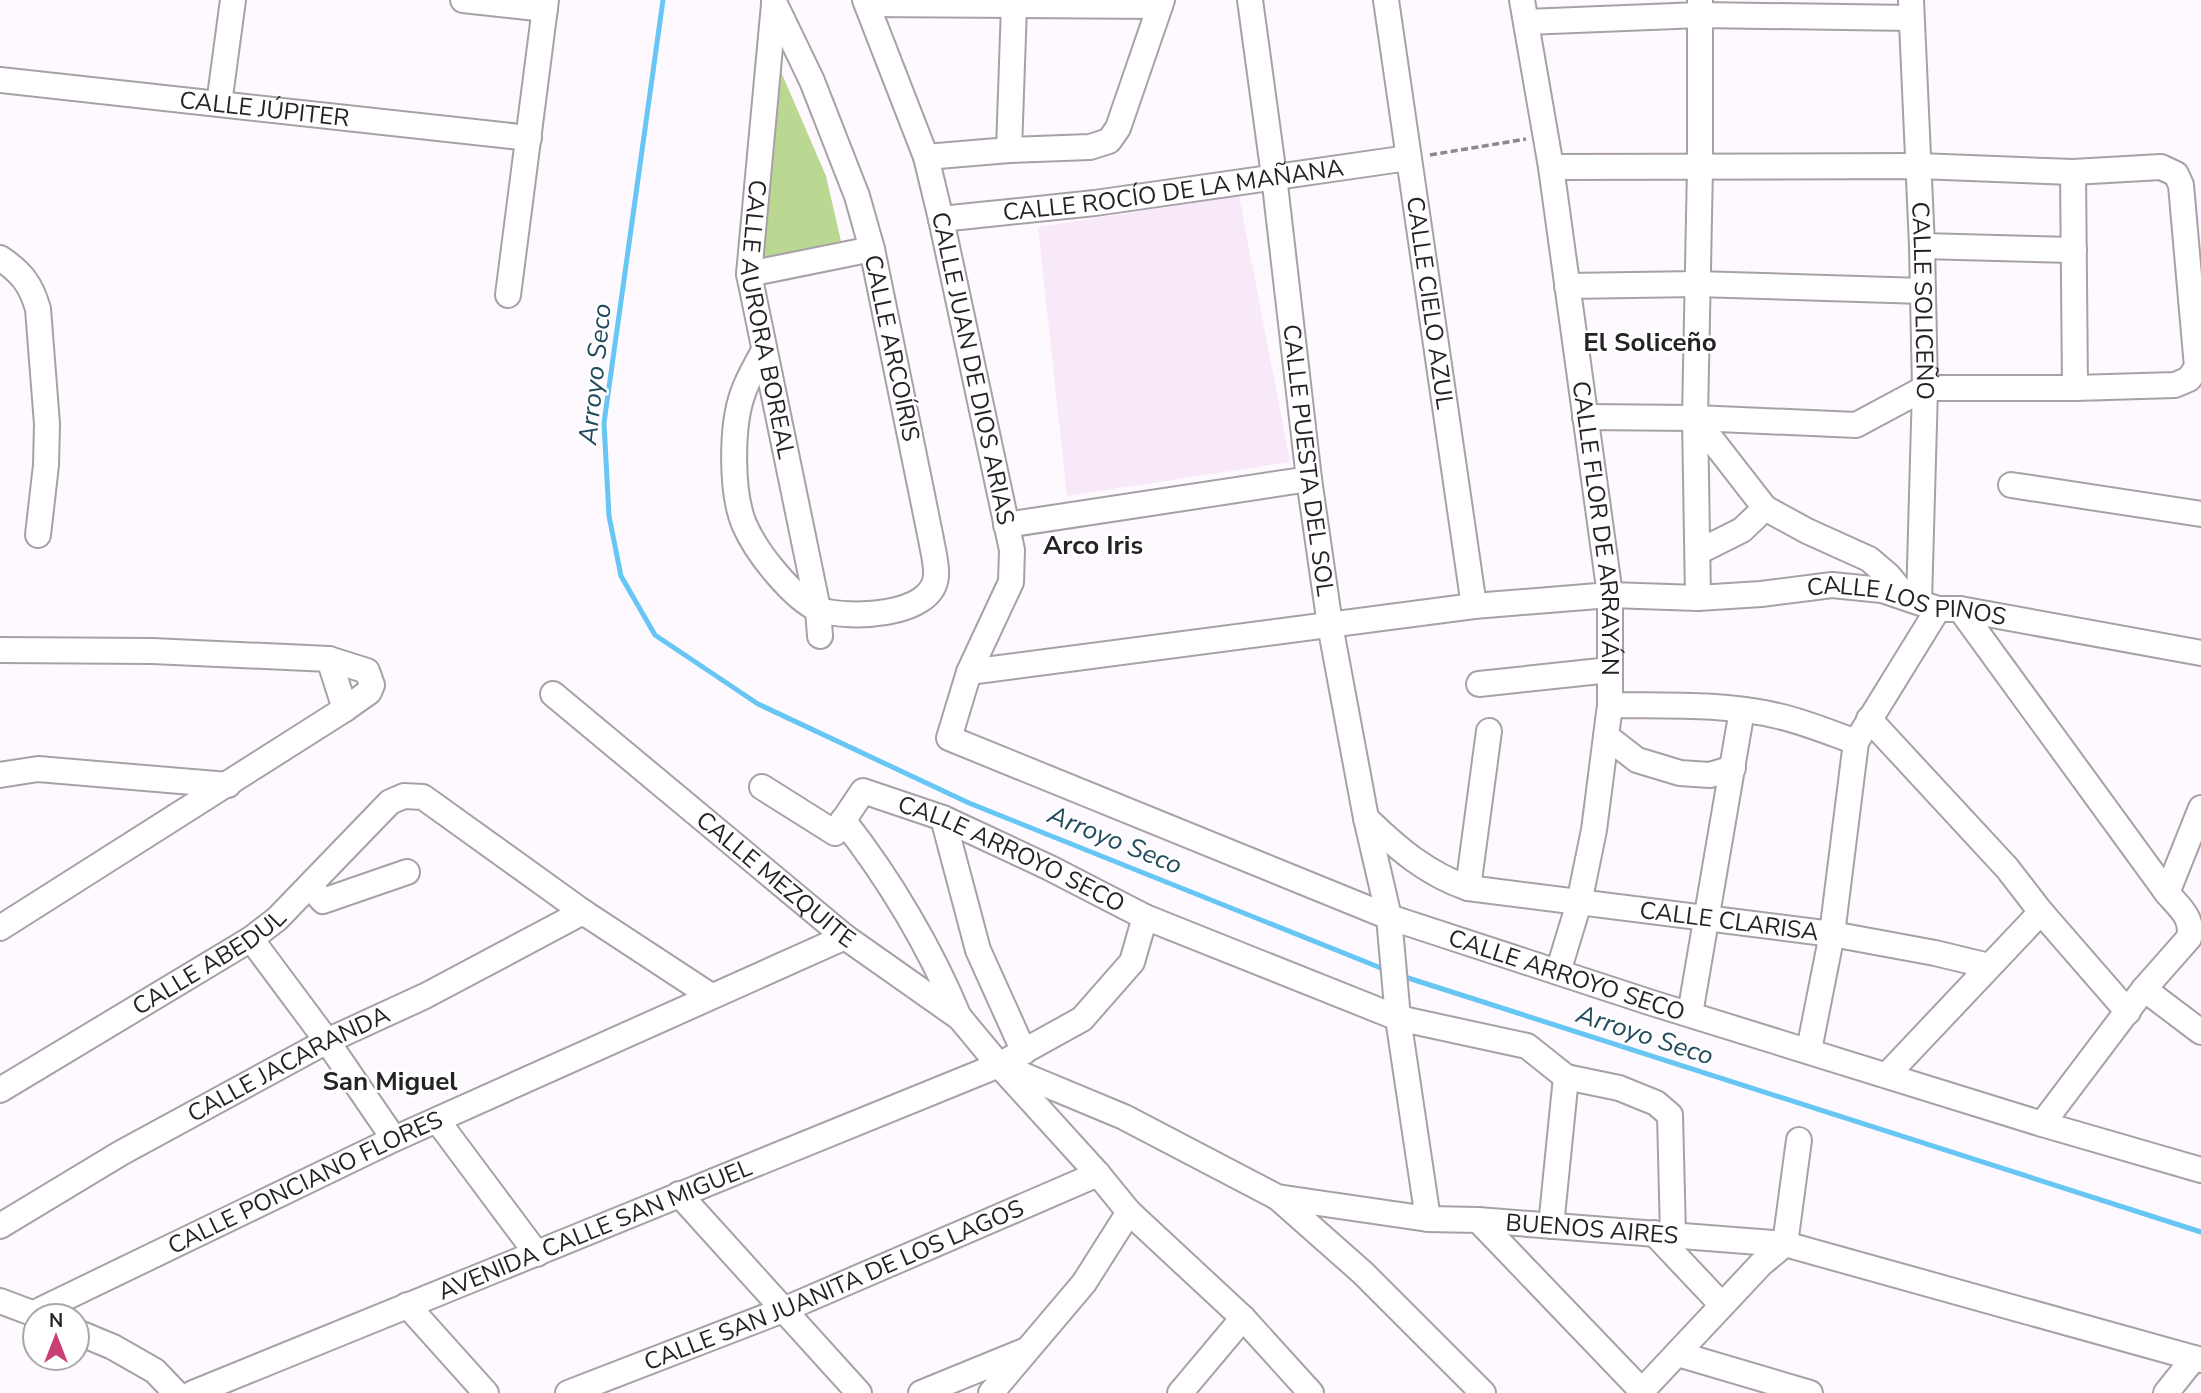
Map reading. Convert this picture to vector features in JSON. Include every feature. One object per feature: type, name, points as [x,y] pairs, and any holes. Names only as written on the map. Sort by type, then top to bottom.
[{"type":"street","points":[[219,104],[233,0]]},
{"type":"street","points":[[463,0],[545,4],[508,295]]},
{"type":"street","name":"CALLE PUESTA DEL SOL","points":[[1250,0],[1274,176],[1309,480],[1330,625],[1389,926],[1396,1007],[1428,1219]]},
{"type":"street","name":"CALLE CIELO AZUL","points":[[1386,0],[1474,606]]},
{"type":"street","name":"CALLE ARCOÍRIS","points":[[774,1],[843,155],[872,249],[931,539],[936,577],[929,592],[915,604],[876,614],[845,614],[818,609]]},
{"type":"street","name":"CALLE AURORA BOREAL","points":[[774,1],[749,274],[818,609],[820,636]]},
{"type":"street","points":[[866,2],[1014,6],[1161,3],[1118,128],[1109,141],[1090,148],[1009,150],[926,157]]},
{"type":"street","name":"CALLE JUAN DE DIOS ARIAS","points":[[866,2],[926,157],[1012,550],[1011,582],[969,672],[949,738]]},
{"type":"street","points":[[1009,150],[1014,6]]},
{"type":"street","points":[[1698,598],[1696,418],[1700,7]]},
{"type":"street","points":[[1524,11],[1700,7],[1911,9]]},
{"type":"street","name":"CALLE SOLICEÑO","points":[[1911,9],[1922,246],[1931,604]]},
{"type":"street","name":"CALLE FLOR DE ARRAYÁN","points":[[1524,11],[1551,167],[1610,595],[1610,705],[1594,831],[1579,903],[1558,972]]},
{"type":"street","name":"CALLE JÚPITER","points":[[0,80],[528,138]]},
{"type":"street","name":"CALLE ROCÍO DE LA MAÑANA","points":[[941,219],[1096,203],[1408,159]]},
{"type":"street","points":[[1551,167],[1918,166],[2073,172],[2161,167],[2176,174],[2181,185],[2197,367],[2189,379],[2175,385],[1925,388],[1856,425],[1696,418],[1585,417]]},
{"type":"street","points":[[2073,172],[2075,388]]},
{"type":"street","points":[[1922,246],[2074,250]]},
{"type":"street","points":[[749,274],[872,249]]},
{"type":"street","points":[[0,258],[23,275],[33,290],[38,309],[47,424],[46,465],[38,535]]},
{"type":"street","points":[[1567,286],[1697,284],[1923,291]]},
{"type":"street","points":[[764,350],[742,394],[737,425],[735,481],[743,523],[761,555],[788,587],[818,609]]},
{"type":"street","points":[[1696,418],[1765,508],[1807,531],[1869,559],[1931,604],[2189,919],[2192,928],[2189,938],[2144,989],[2042,1124]]},
{"type":"street","points":[[1006,525],[1309,480]]},
{"type":"street","points":[[2011,485],[2201,514]]},
{"type":"street","points":[[1698,552],[1742,530],[1765,508]]},
{"type":"street","name":"CALLE LOS PINOS","points":[[969,672],[1474,606],[1610,595],[1698,598],[1761,594],[1832,585],[1882,590],[1931,604],[2201,653]]},
{"type":"street","points":[[1810,1050],[1832,934],[1856,742],[1931,604]]},
{"type":"street","points":[[0,650],[152,651],[329,659],[361,667],[367,671],[372,685],[369,692],[345,709],[0,928]]},
{"type":"street","points":[[329,659],[345,709]]},
{"type":"street","points":[[1479,684],[1610,670]]},
{"type":"street","name":"CALLE MEZQUITE","points":[[552,694],[845,937],[960,1018],[1129,1212],[1243,1318],[1311,1393]]},
{"type":"street","points":[[1610,705],[1707,706],[1742,710],[1779,716],[1856,742]]},
{"type":"street","points":[[1690,1014],[1742,710]]},
{"type":"street","points":[[1869,719],[2007,868],[2040,912],[2128,1012]]},
{"type":"street","points":[[1468,888],[1489,731]]},
{"type":"street","points":[[1606,736],[1637,760],[1680,773],[1710,775],[1733,768]]},
{"type":"street","name":"CALLE ARROYO SECO","points":[[949,738],[1389,926],[1558,972],[2042,1124],[2201,1170]]},
{"type":"street","points":[[0,775],[38,769],[228,785]]},
{"type":"street","points":[[762,787],[839,827],[872,857],[942,974],[960,1018]]},
{"type":"street","name":"CALLE ARROYO SECO","points":[[839,827],[863,791],[943,818],[1050,868],[1145,917],[1396,1007],[1527,1046],[1566,1077],[1619,1088],[1656,1103],[1670,1115],[1663,1234]]},
{"type":"street","name":"CALLE ABEDUL","points":[[0,1090],[251,939],[277,919],[390,802],[404,796],[423,797],[583,912]]},
{"type":"street","points":[[2167,893],[2201,808]]},
{"type":"street","points":[[943,818],[978,950],[1024,1052]]},
{"type":"street","name":"CALLE CLARISA","points":[[1366,818],[1397,848],[1428,870],[1468,888],[1832,934],[1989,966]]},
{"type":"street","points":[[310,886],[323,901],[407,872]]},
{"type":"street","points":[[583,912],[711,996]]},
{"type":"street","name":"CALLE JACARANDA","points":[[0,1226],[121,1153],[327,1041],[425,996],[583,912]]},
{"type":"street","points":[[1887,1075],[2040,912]]},
{"type":"street","name":"AVENIDA CALLE SAN MIGUEL","points":[[193,1393],[999,1065],[1082,1019],[1132,962],[1145,917]]},
{"type":"street","name":"CALLE PONCIANO FLORES","points":[[63,1302],[394,1139],[845,937]]},
{"type":"street","points":[[251,939],[327,1041],[394,1139]]},
{"type":"street","points":[[2144,989],[2201,1032]]},
{"type":"street","name":"BUENOS AIRES","points":[[999,1065],[1124,1117],[1278,1197],[1428,1219],[1478,1220],[1785,1244],[2198,1359]]},
{"type":"street","points":[[1551,1226],[1566,1077]]},
{"type":"street","points":[[436,1120],[537,1254]]},
{"type":"street","points":[[1478,1220],[1641,1392],[1761,1264],[1785,1244],[1799,1140]]},
{"type":"street","name":"CALLE SAN JUANITA DE LOS LAGOS","points":[[568,1393],[783,1310],[1098,1174]]},
{"type":"street","points":[[679,1194],[859,1393]]},
{"type":"street","points":[[1278,1197],[1363,1273],[1483,1393]]},
{"type":"street","points":[[991,1393],[1084,1283],[1129,1212]]},
{"type":"street","points":[[1663,1234],[1722,1305]]},
{"type":"street","points":[[0,1301],[21,1309]]},
{"type":"street","points":[[407,1305],[486,1393]]},
{"type":"street","points":[[1180,1393],[1243,1318]]},
{"type":"street","points":[[91,1338],[155,1371],[176,1393]]},
{"type":"street","points":[[921,1393],[1027,1349]]},
{"type":"street","points":[[1678,1354],[1810,1393]]},
{"type":"street","points":[[2166,1393],[2198,1359]]},
{"type":"path","points":[[1408,159],[1545,136]]},
{"type":"shaded area","points":[[1239,196],[1290,462],[1067,496],[1038,227]]},
{"type":"green space","points":[[779,67],[826,176],[841,241],[758,260]]},
{"type":"waterway","name":"Arroyo Seco","points":[[663,0],[604,423],[609,516],[621,576],[655,635],[758,704],[969,803],[1386,970]]},
{"type":"waterway","name":"Arroyo Seco","points":[[1402,976],[2201,1232]]},
{"type":"district","name":"El Soliceño","points":[[1650,342]]},
{"type":"district","name":"Arco Iris","points":[[1093,545]]},
{"type":"district","name":"San Miguel","points":[[390,1081]]}]
